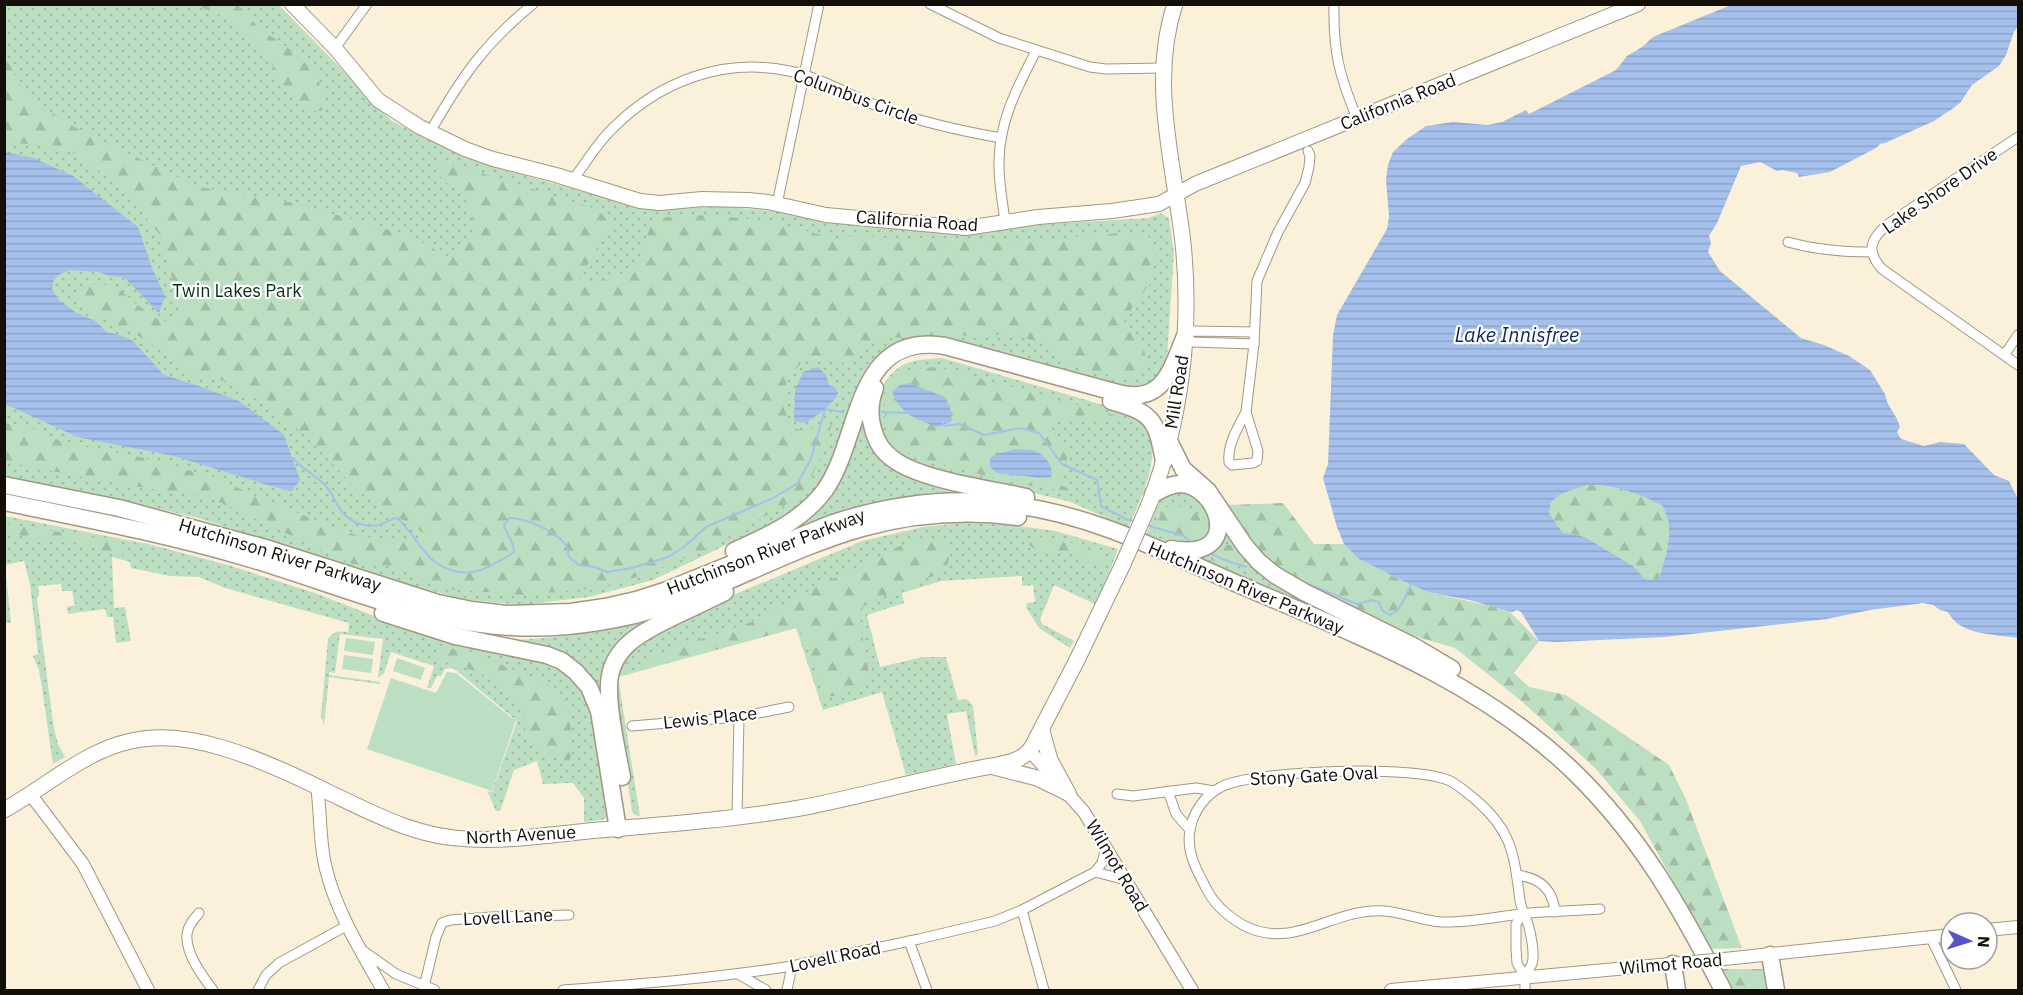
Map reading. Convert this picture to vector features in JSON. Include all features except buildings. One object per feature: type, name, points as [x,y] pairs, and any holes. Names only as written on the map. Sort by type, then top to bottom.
[{"type":"highway","points":[[622,604],[765,536],[792,521],[808,508],[824,492],[837,468],[871,377],[881,364],[899,351],[922,344],[945,346],[1134,396],[1147,394],[1165,382],[1185,336]]},
{"type":"highway","points":[[1102,526],[1052,503],[931,476],[910,469],[894,460],[882,448],[871,424],[871,402],[880,380],[901,360],[923,353],[937,354],[1120,404],[1143,412],[1153,422],[1159,436],[1164,460]]},
{"type":"highway","points":[[1169,441],[1183,469],[1208,491],[1245,546],[1275,575],[1304,592],[1406,642],[1467,678],[1512,712],[1552,751]]},
{"type":"highway","points":[[1147,545],[1179,551],[1196,551],[1213,542],[1219,528],[1212,506],[1194,488],[1183,484],[1175,485],[1152,498]]},
{"type":"highway","name":"Hutchinson River Parkway","points":[[4,485],[119,508],[269,549],[421,598],[472,610],[506,614],[554,613],[622,604],[667,590],[833,523],[861,514],[906,505],[961,501],[1014,505],[1063,514],[1102,526],[1427,667],[1504,714],[1552,751],[1604,803],[1643,851],[1676,901],[1724,990]]},
{"type":"highway","name":"Hutchinson River Parkway","points":[[4,502],[145,532],[249,558],[429,616],[478,625],[530,628],[583,624],[635,615],[862,528],[912,518],[965,513],[1030,518],[1064,526],[1102,537],[1412,672],[1490,717],[1537,753],[1581,794],[1621,839],[1672,914],[1713,990]]},
{"type":"highway","points":[[624,828],[609,693],[609,678],[618,656],[627,644],[641,634],[738,586],[795,552]]},
{"type":"highway","points":[[249,558],[333,595],[415,625],[469,640],[547,655],[569,666],[589,687],[599,711],[624,828]]},
{"type":"highway","points":[[1770,955],[1776,990]]},
{"type":"highway","points":[[1673,964],[1677,990]]},
{"type":"main road","name":"California Road","points":[[292,4],[335,48],[378,100],[430,132],[483,155],[651,203],[722,198],[748,200],[826,215],[966,228],[1046,216],[1159,204],[1195,184],[1638,4]]},
{"type":"main road","name":"Mill Road","points":[[1030,751],[1123,564],[1152,498],[1169,441],[1185,336],[1186,284],[1164,111],[1162,68],[1165,42],[1174,4]]},
{"type":"main road","points":[[1041,731],[1050,760],[1068,793]]},
{"type":"main road","name":"North Avenue","points":[[4,810],[98,753],[132,740],[163,737],[197,741],[267,763],[407,829],[449,838],[492,839],[737,817],[804,807],[992,766],[1018,759],[1030,751]]},
{"type":"main road","points":[[992,766],[1037,778],[1068,793]]},
{"type":"street","points":[[335,48],[367,4]]},
{"type":"street","points":[[430,132],[462,79],[483,50],[532,4]]},
{"type":"street","points":[[777,204],[819,4]]},
{"type":"street","points":[[930,4],[999,38],[1090,67],[1162,68]]},
{"type":"street","points":[[1334,4],[1333,29],[1338,68],[1357,118]]},
{"type":"street","points":[[1005,222],[999,164],[1001,138],[1009,105],[1036,51]]},
{"type":"street","name":"Columbus Circle","points":[[572,181],[610,131],[644,102],[686,80],[709,72],[735,67],[769,68],[804,76],[908,117],[1001,138]]},
{"type":"street","name":"Lake Shore Drive","points":[[2019,137],[1888,224],[1879,232],[1872,252],[1882,269],[2019,364]]},
{"type":"street","points":[[1246,412],[1258,457],[1254,463],[1232,465],[1228,457],[1230,446],[1246,412],[1254,344],[1257,282],[1278,232],[1305,183],[1309,167],[1308,151]]},
{"type":"street","name":"Lake Shore Drive","points":[[1788,242],[1808,248],[1843,252],[1872,252]]},
{"type":"street","points":[[1254,332],[1193,331],[1185,336],[1193,342],[1254,344]]},
{"type":"street","points":[[1222,343],[1223,331]]},
{"type":"street","points":[[2005,354],[2019,335]]},
{"type":"street","name":"Lewis Place","points":[[632,726],[739,717],[789,707]]},
{"type":"street","points":[[737,817],[739,717]]},
{"type":"street","name":"Wilmot Road","points":[[1030,751],[1084,812],[1192,990]]},
{"type":"street","name":"Stony Gate Oval","points":[[1190,830],[1197,812],[1214,791],[1242,779],[1308,773],[1379,772],[1420,773],[1443,778],[1461,788],[1498,821],[1510,845],[1522,914],[1529,929],[1533,961],[1525,977]]},
{"type":"street","points":[[317,786],[321,841],[326,871],[348,925],[383,990]]},
{"type":"street","points":[[1117,794],[1133,796],[1196,788],[1214,791]]},
{"type":"street","points":[[1168,791],[1176,814],[1190,830],[1191,855],[1207,891],[1234,920],[1265,933],[1295,932],[1372,911],[1441,922],[1600,909]]},
{"type":"street","points":[[31,795],[83,864],[148,990]]},
{"type":"street","points":[[1106,847],[1102,863],[1095,873],[1126,880]]},
{"type":"street","name":"Lovell Road","points":[[563,990],[738,974],[792,966],[909,941],[986,923],[1022,910],[1095,873]]},
{"type":"street","points":[[1517,875],[1529,876],[1545,885],[1553,900],[1555,912]]},
{"type":"street","points":[[1022,910],[1044,990]]},
{"type":"street","points":[[200,913],[191,922],[187,932],[188,943],[204,979],[213,990]]},
{"type":"street","name":"Stony Gate Oval","points":[[1522,914],[1516,924],[1516,949],[1517,963],[1525,977]]},
{"type":"street","name":"Lovell Lane","points":[[424,987],[436,937],[442,923],[450,920],[492,917],[569,915]]},
{"type":"street","points":[[258,990],[266,975],[279,963],[348,925]]},
{"type":"street","points":[[1999,929],[2019,927]]},
{"type":"street","name":"Wilmot Road","points":[[1391,990],[1939,937]]},
{"type":"street","points":[[1931,938],[1956,990]]},
{"type":"street","points":[[909,941],[927,990]]},
{"type":"street","points":[[360,949],[396,974],[435,990]]},
{"type":"street","points":[[787,990],[792,966]]},
{"type":"street","points":[[738,974],[766,990]]},
{"type":"street","points":[[1525,977],[1526,990]]},
{"type":"green space","name":"Twin Lakes Park","points":[[5,5],[279,5],[392,121],[448,149],[498,168],[634,206],[658,210],[723,206],[781,212],[840,223],[970,235],[1030,225],[1149,218],[1161,213],[1169,218],[1174,253],[1167,359],[1162,372],[1155,380],[1133,391],[999,352],[883,353],[862,379],[834,456],[819,487],[801,505],[772,523],[653,580],[589,597],[521,605],[462,599],[378,576],[198,518],[5,476]]},
{"type":"green space","points":[[194,5],[238,5],[258,27],[287,47],[315,71],[324,95],[322,111],[308,110],[293,100],[266,54],[247,33],[213,12]]},
{"type":"green space","name":"Twin Lakes Park","points":[[5,54],[24,93],[68,124],[198,187],[295,203],[410,236],[447,256],[478,235],[465,196],[444,181],[430,163],[446,162],[596,209],[611,222],[610,235],[601,242],[579,279],[587,281],[610,278],[638,265],[653,218],[709,215],[766,221],[839,239],[855,235],[933,242],[1021,242],[1131,232],[1151,238],[1157,250],[1150,284],[1138,298],[1124,322],[1141,341],[1148,364],[1139,375],[1133,378],[1117,377],[1069,365],[1047,346],[1013,333],[984,336],[941,335],[889,338],[865,347],[847,364],[833,359],[805,359],[787,378],[784,408],[791,427],[803,431],[832,424],[809,482],[796,499],[700,552],[647,574],[598,588],[526,595],[444,589],[391,566],[352,564],[211,498],[5,462],[5,423],[29,427],[65,443],[144,458],[217,478],[251,494],[363,537],[427,541],[425,534],[358,491],[305,435],[268,406],[225,381],[194,376],[146,340],[100,317],[73,295],[86,284],[106,285],[118,288],[162,322],[180,316],[178,299],[160,235],[122,188],[76,154],[38,145],[5,142]]},
{"type":"green space","points":[[942,358],[1134,414],[1145,424],[1151,437],[1150,468],[1128,528],[1071,502],[922,466],[894,452],[882,434],[877,413],[880,392],[885,382],[892,373],[910,362]]},
{"type":"green space","points":[[938,367],[1114,415],[1117,420],[1064,420],[1050,424],[1068,450],[1067,460],[1058,477],[1061,485],[1076,492],[1012,482],[924,460],[902,449],[890,436],[885,421],[885,395],[890,383],[902,374],[916,369]]},
{"type":"green space","points":[[864,406],[873,441],[959,488],[959,493],[905,497],[867,504],[791,530],[808,515]]},
{"type":"green space","points":[[1587,485],[1626,490],[1663,505],[1669,524],[1669,538],[1658,580],[1645,579],[1633,566],[1585,537],[1562,532],[1549,513],[1551,502],[1561,494]]},
{"type":"green space","points":[[1185,489],[1209,508],[1212,537],[1178,545],[1146,535],[1160,498]]},
{"type":"green space","points":[[1283,503],[1314,544],[1344,544],[1359,559],[1428,592],[1508,610],[1539,641],[1514,673],[1529,687],[1566,695],[1669,765],[1685,797],[1742,948],[1710,949],[1640,821],[1595,768],[1519,699],[1455,648],[1404,633],[1278,573],[1258,553],[1225,505]]},
{"type":"green space","points":[[1177,506],[1204,519],[1208,529],[1207,537],[1180,542],[1167,540],[1155,532],[1154,529],[1164,507]]},
{"type":"green space","points":[[5,516],[153,545],[231,566],[315,593],[387,621],[546,661],[565,670],[579,684],[591,705],[607,817],[602,820],[584,822],[584,798],[573,783],[543,784],[537,761],[514,770],[501,809],[496,811],[487,791],[492,792],[517,721],[452,668],[445,669],[441,676],[437,676],[431,688],[427,688],[434,666],[391,652],[384,673],[378,678],[383,639],[340,634],[335,673],[329,672],[329,675],[380,682],[380,684],[329,677],[324,725],[321,716],[328,639],[336,632],[348,632],[349,623],[225,588],[199,577],[170,576],[131,568],[130,562],[112,557],[114,608],[125,607],[131,641],[116,643],[113,617],[107,617],[105,609],[68,614],[67,607],[75,605],[72,591],[62,591],[61,584],[38,586],[37,599],[53,723],[58,744],[65,757],[53,764],[39,670],[33,656],[38,654],[30,584],[24,561],[5,565]]},
{"type":"green space","points":[[1220,519],[1373,635],[1191,555]]},
{"type":"green space","points":[[962,523],[1005,524],[1055,531],[1118,549],[1097,605],[1054,585],[1040,620],[1042,624],[1074,641],[1070,648],[1039,628],[1026,607],[1027,603],[1035,602],[1033,585],[1022,586],[1022,576],[941,581],[902,593],[904,603],[867,615],[880,667],[923,657],[946,657],[958,700],[967,699],[973,706],[978,754],[975,756],[966,711],[947,714],[956,764],[906,775],[882,692],[823,710],[796,628],[618,677],[640,816],[635,815],[632,811],[615,700],[618,665],[627,651],[714,603],[862,541],[923,527]]},
{"type":"green space","points":[[5,524],[114,540],[127,546],[128,550],[125,555],[116,556],[71,542],[38,542],[5,531]]},
{"type":"green space","points":[[944,537],[950,557],[945,571],[868,603],[861,609],[861,627],[869,680],[848,692],[837,696],[825,696],[804,637],[796,628],[638,671],[676,645],[693,642],[757,620],[794,598],[902,545]]},
{"type":"green space","points":[[1042,537],[1066,541],[1105,556],[1106,564],[1095,565],[1080,557],[1041,551],[1029,545],[1030,541]]},
{"type":"green space","points":[[1223,544],[1235,546],[1243,556],[1236,570],[1210,558]]},
{"type":"green space","points":[[5,565],[11,623],[5,623]]},
{"type":"green space","points":[[656,619],[623,642],[608,722],[594,685],[517,643],[517,640],[587,633]]},
{"type":"green space","points":[[346,638],[375,642],[373,655],[344,651]]},
{"type":"green space","points":[[438,646],[475,653],[558,689],[567,707],[570,723],[572,750],[569,762],[525,740],[523,712],[505,689],[471,670],[434,660]]},
{"type":"green space","points":[[344,655],[373,659],[371,673],[342,669]]},
{"type":"green space","points":[[397,658],[425,668],[421,680],[393,671]]},
{"type":"green space","points":[[447,672],[456,673],[516,720],[492,791],[367,749],[391,678],[436,693]]},
{"type":"green space","points":[[1720,969],[1763,969],[1768,990],[1731,990]]},
{"type":"water","name":"Lake Innisfree","points":[[1731,5],[2018,5],[2018,26],[1999,66],[1972,85],[1960,103],[1934,121],[1880,144],[1830,172],[1799,177],[1797,173],[1777,171],[1760,162],[1741,166],[1717,223],[1709,236],[1711,243],[1708,252],[1720,271],[1801,338],[1849,356],[1870,370],[1897,419],[1900,427],[1897,432],[1901,439],[1924,446],[1940,442],[1964,444],[1994,475],[2009,481],[2018,499],[2018,638],[1969,630],[1954,620],[1948,612],[1923,603],[1870,610],[1827,619],[1664,637],[1539,641],[1521,612],[1517,610],[1512,612],[1428,592],[1359,559],[1344,544],[1323,478],[1328,464],[1333,335],[1337,315],[1387,229],[1389,216],[1386,180],[1393,152],[1426,126],[1453,122],[1488,125],[1502,122],[1526,110],[1529,114],[1616,70],[1627,56],[1653,37]],"holes":[[[1587,485],[1626,490],[1663,506],[1669,524],[1669,538],[1658,580],[1645,579],[1633,566],[1585,537],[1562,532],[1549,513],[1551,502],[1561,494]]]},
{"type":"water","points":[[4,152],[34,158],[73,176],[138,227],[152,268],[165,296],[159,313],[124,277],[70,270],[58,275],[53,282],[52,290],[60,301],[75,312],[97,322],[106,332],[133,341],[164,375],[239,401],[284,435],[300,480],[292,491],[174,456],[77,437],[10,406],[5,406]]},
{"type":"water","points":[[818,367],[826,375],[829,385],[836,388],[837,397],[823,411],[805,423],[794,421],[795,391],[803,372]]},
{"type":"water","points":[[909,383],[945,397],[950,407],[952,421],[938,427],[904,410],[892,391],[900,385]]},
{"type":"water","points":[[1016,449],[1032,450],[1040,454],[1051,468],[1051,477],[997,473],[990,467],[990,458]]},
{"type":"waterway","points":[[293,458],[325,485],[343,513],[349,518],[368,526],[388,522],[394,518],[398,519],[430,558],[456,572],[466,573],[485,568],[514,552],[504,526],[509,518],[524,520],[547,530],[565,544],[569,557],[579,565],[595,567],[607,572],[632,568],[668,557],[684,547],[706,527],[771,499],[797,484],[811,459],[825,409],[843,412]]},
{"type":"waterway","points":[[882,412],[907,413]]},
{"type":"waterway","points":[[943,423],[944,426],[959,424],[984,435],[1021,428],[1039,433],[1062,464],[1097,480],[1101,506],[1135,522]]},
{"type":"waterway","points":[[1146,525],[1184,536],[1191,543]]},
{"type":"waterway","points":[[1210,553],[1246,567]]},
{"type":"waterway","points":[[1303,582],[1357,604],[1372,600],[1379,602],[1382,610],[1390,615],[1401,606],[1411,584]]}]
